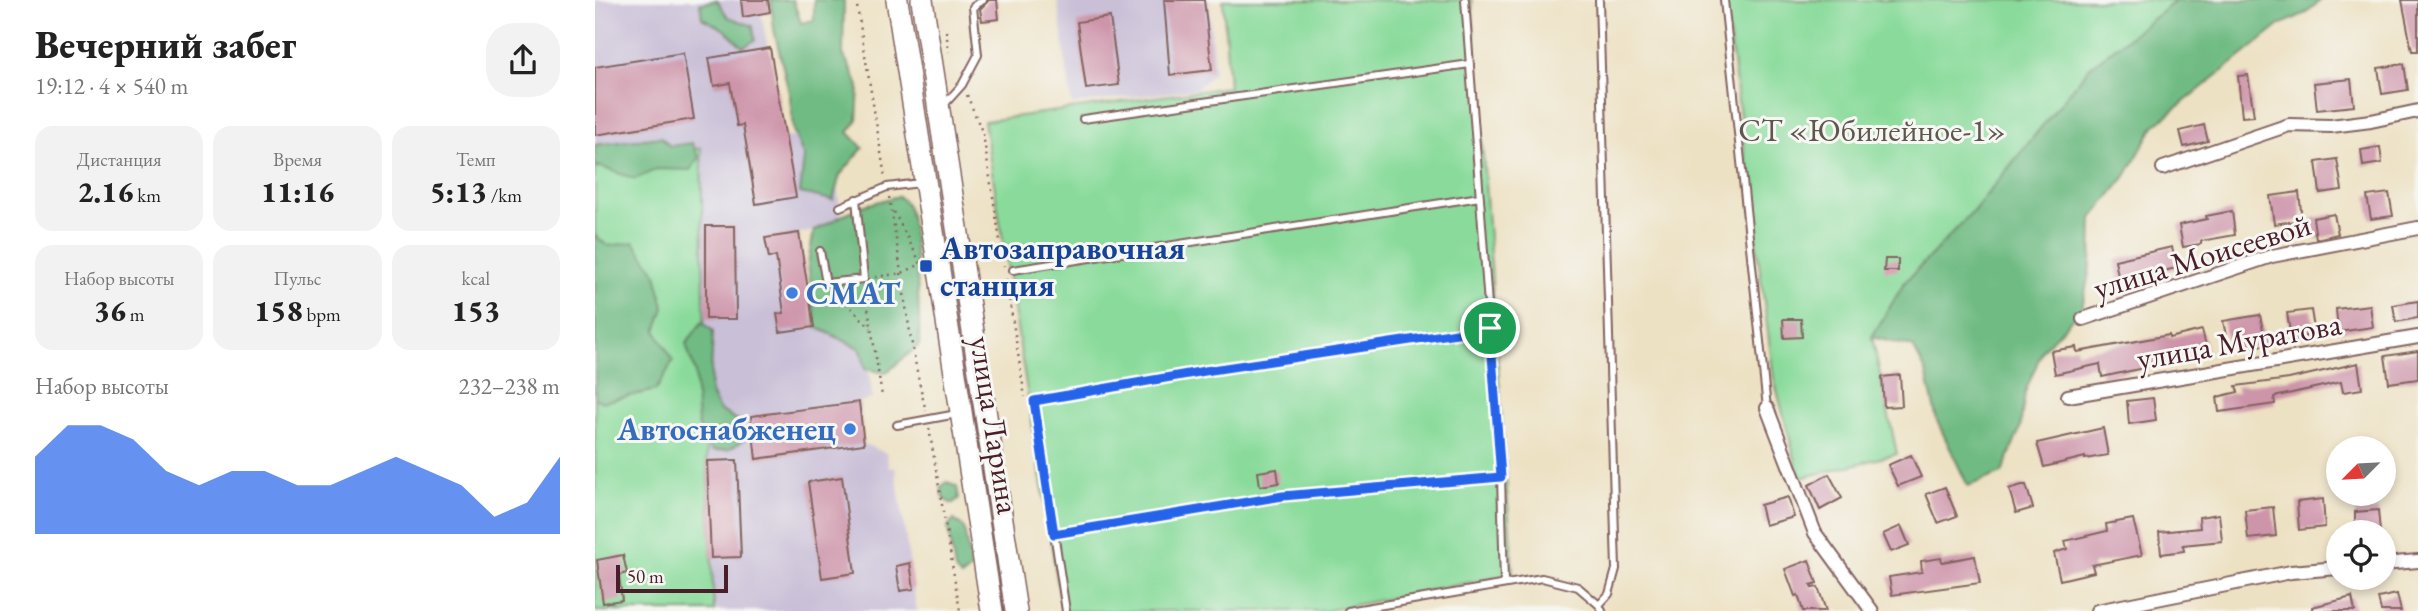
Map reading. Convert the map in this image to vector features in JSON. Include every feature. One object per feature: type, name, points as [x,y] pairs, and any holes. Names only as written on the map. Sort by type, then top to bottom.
[{"type":"main road","name":"улица Ларина","points":[[897,0],[992,611]]},
{"type":"main road","name":"улица Ларина","points":[[922,0],[1016,611]]},
{"type":"street","points":[[2163,168],[2289,125],[2345,125],[2418,111]]},
{"type":"street","name":"улица Моисеевой","points":[[2083,319],[2272,256],[2418,228]]},
{"type":"street","name":"улица Муратова","points":[[2068,396],[2418,337]]},
{"type":"street","points":[[1767,408],[1815,533],[1872,611]]},
{"type":"street","points":[[2396,563],[2418,561]]},
{"type":"street","points":[[2097,611],[2291,572],[2326,569]]},
{"type":"lane","points":[[937,111],[962,85],[978,55],[973,7],[983,0]]},
{"type":"lane","points":[[1465,0],[1501,477],[1504,582]]},
{"type":"lane","points":[[1348,611],[1504,582],[1542,578],[1578,587],[1600,608],[1609,594],[1616,569],[1599,0]]},
{"type":"lane","points":[[1724,0],[1767,408]]},
{"type":"lane","points":[[1083,119],[1470,64]]},
{"type":"lane","points":[[840,207],[887,187],[925,183]]},
{"type":"lane","points":[[1013,270],[1480,197]]},
{"type":"lane","points":[[820,251],[825,284],[864,279],[856,200]]},
{"type":"lane","points":[[1066,611],[1034,401],[1205,371],[1490,328]]},
{"type":"lane","points":[[897,425],[962,414]]},
{"type":"lane","points":[[1054,534],[1283,496],[1501,477]]},
{"type":"path","points":[[856,0],[902,273],[914,365],[928,419],[960,611]]},
{"type":"path","points":[[945,24],[949,48],[947,58]]},
{"type":"path","points":[[962,85],[983,134],[1027,407]]},
{"type":"path","points":[[881,396],[864,279],[902,273],[921,264],[890,205]]},
{"type":"path","points":[[825,284],[871,328]]},
{"type":"shaded area","points":[[595,0],[768,0],[770,12],[761,14],[786,138],[829,131],[843,228],[799,233],[813,326],[861,325],[873,399],[859,402],[864,444],[886,453],[889,468],[895,467],[917,611],[714,611],[707,461],[701,148],[595,168]]},
{"type":"shaded area","points":[[1057,0],[1209,0],[1214,72],[1197,89],[1072,104]]},
{"type":"green space","points":[[717,0],[728,17],[753,26],[755,40],[743,47],[725,30],[702,18],[700,4]]},
{"type":"green space","points":[[771,0],[793,0],[801,23],[814,20],[814,0],[844,0],[843,54],[859,86],[857,121],[848,132],[863,148],[840,175],[833,200],[800,193],[804,157],[793,130],[790,97],[774,29]]},
{"type":"green space","points":[[1223,0],[1472,0],[1513,574],[1324,611],[1062,611],[984,121],[1229,87]]},
{"type":"green space","name":"СТ «Юбилейное-1»","points":[[1725,0],[2177,0],[2090,67],[1972,213],[1905,282],[1872,337],[1897,454],[1800,478],[1774,379]]},
{"type":"green space","points":[[2177,0],[2321,0],[2306,13],[2280,25],[2154,126],[2126,176],[2092,218],[2091,263],[2082,308],[2043,349],[2025,392],[2020,429],[2002,473],[1968,486],[1937,421],[1926,371],[1913,347],[1872,337],[1905,282],[1972,213],[2090,67]]},
{"type":"green space","points":[[661,137],[670,146],[692,143],[699,158],[690,170],[657,169],[635,179],[595,165],[595,145]]},
{"type":"green space","points":[[701,148],[707,461],[714,611],[595,611],[595,168]]},
{"type":"green space","points":[[898,196],[906,204],[909,213],[915,249],[919,345],[886,373],[865,369],[861,349],[816,327],[808,263],[814,231],[858,207]]},
{"type":"green space","points":[[595,235],[608,246],[634,242],[656,274],[664,308],[656,331],[673,361],[656,390],[602,402],[595,398]]},
{"type":"green space","points":[[702,322],[713,331],[710,391],[719,410],[741,422],[744,440],[728,450],[712,451],[698,425],[695,372],[686,344]]},
{"type":"green space","points":[[947,482],[957,487],[959,498],[952,504],[944,499],[941,487]]},
{"type":"green space","points":[[954,520],[964,528],[971,569],[961,577],[955,570],[948,527]]},
{"type":"building","points":[[741,0],[768,0],[770,12],[743,17]]},
{"type":"building","points":[[989,0],[997,0],[999,19],[982,21],[980,9]]},
{"type":"building","points":[[1164,0],[1204,0],[1212,70],[1170,75]]},
{"type":"building","points":[[2402,0],[2418,0],[2418,51],[2412,51]]},
{"type":"building","points":[[1110,17],[1119,85],[1086,89],[1077,22]]},
{"type":"building","points":[[770,48],[796,197],[756,204],[743,125],[737,126],[730,83],[714,86],[709,58]]},
{"type":"building","points":[[683,53],[694,119],[595,135],[595,67]]},
{"type":"building","points":[[2404,64],[2408,90],[2382,94],[2378,68]]},
{"type":"building","points":[[2248,75],[2254,116],[2242,117],[2238,76]]},
{"type":"building","points":[[2351,79],[2354,106],[2317,110],[2314,83]]},
{"type":"building","points":[[2204,125],[2208,141],[2184,147],[2180,131]]},
{"type":"building","points":[[2380,147],[2382,163],[2363,166],[2361,150]]},
{"type":"building","points":[[2337,159],[2342,190],[2320,193],[2316,162]]},
{"type":"building","points":[[2299,192],[2302,220],[2274,224],[2270,196]]},
{"type":"building","points":[[2389,193],[2393,216],[2371,219],[2367,196]]},
{"type":"building","points":[[2232,211],[2235,235],[2183,247],[2179,225]]},
{"type":"building","points":[[2334,214],[2338,234],[2316,239],[2313,218]]},
{"type":"building","points":[[706,226],[735,226],[736,319],[706,319]]},
{"type":"building","points":[[799,233],[814,327],[780,332],[777,314],[784,313],[776,256],[769,258],[765,238]]},
{"type":"building","points":[[2172,247],[2176,268],[2119,282],[2115,260]]},
{"type":"building","points":[[1885,259],[1898,259],[1898,271],[1884,271]]},
{"type":"building","points":[[2418,301],[2418,318],[2396,322],[2393,305]]},
{"type":"building","points":[[2370,305],[2373,327],[2338,332],[2336,309]]},
{"type":"building","points":[[2311,310],[2315,335],[2291,338],[2287,313]]},
{"type":"building","points":[[2260,315],[2266,345],[2229,350],[2223,321]]},
{"type":"building","points":[[1783,319],[1801,319],[1802,337],[1784,338]]},
{"type":"building","points":[[2202,330],[2208,354],[2102,377],[2100,364],[2055,374],[2051,351],[2076,347],[2077,352],[2169,335],[2169,338]]},
{"type":"building","points":[[2418,351],[2418,379],[2389,383],[2385,356]]},
{"type":"building","points":[[2358,363],[2362,389],[2343,392],[2341,382],[2274,397],[2275,404],[2219,412],[2217,397],[2238,392],[2236,386],[2289,379]]},
{"type":"building","points":[[1900,375],[1902,406],[1884,407],[1882,377]]},
{"type":"building","points":[[2153,398],[2156,420],[2129,424],[2127,401]]},
{"type":"building","points":[[859,402],[864,444],[756,459],[751,416]]},
{"type":"building","points":[[2103,428],[2108,455],[2085,457],[2044,467],[2037,443]]},
{"type":"building","points":[[1911,455],[1921,477],[1898,486],[1888,465]]},
{"type":"building","points":[[737,460],[741,557],[711,558],[707,461]]},
{"type":"building","points":[[1277,469],[1279,483],[1260,486],[1258,472]]},
{"type":"building","points":[[1829,474],[1842,498],[1820,510],[1809,485]]},
{"type":"building","points":[[842,477],[855,573],[822,578],[808,482]]},
{"type":"building","points":[[2026,485],[2033,508],[2016,513],[2009,489]]},
{"type":"building","points":[[1945,487],[1957,516],[1938,523],[1926,494]]},
{"type":"building","points":[[1788,497],[1794,517],[1765,525],[1760,505]]},
{"type":"building","points":[[2323,499],[2325,527],[2299,530],[2297,502]]},
{"type":"building","points":[[2273,507],[2276,536],[2248,539],[2245,510]]},
{"type":"building","points":[[2378,510],[2379,520],[2355,520],[2355,512]]},
{"type":"building","points":[[2219,514],[2222,541],[2183,545],[2184,551],[2161,554],[2159,532],[2200,528],[2199,517]]},
{"type":"building","points":[[2133,519],[2142,555],[2092,565],[2094,572],[2060,580],[2054,553],[2067,549],[2065,541],[2107,531],[2106,524]]},
{"type":"building","points":[[1901,526],[1909,545],[1891,552],[1883,534]]},
{"type":"building","points":[[623,555],[627,573],[619,575],[622,600],[603,603],[597,560]]},
{"type":"building","points":[[1975,556],[1980,583],[1892,595],[1889,577],[1922,572],[1921,561],[1941,558],[1942,562]]},
{"type":"building","points":[[1809,560],[1817,583],[1811,585],[1812,588],[1818,587],[1826,611],[1803,611],[1785,569]]},
{"type":"building","points":[[910,563],[914,589],[900,591],[896,566]]},
{"type":"building","points":[[2397,594],[2401,611],[2381,611],[2378,598]]},
{"type":"building","points":[[2352,597],[2355,611],[2312,611],[2312,607]]},
{"type":"place","name":"Автозаправочная станция","points":[[926,266]]},
{"type":"place","name":"СМАТ","points":[[792,293]]},
{"type":"place","name":"Автоснабженец","points":[[850,429]]},
{"type":"route","points":[[1490,328],[1501,477],[1283,496],[1054,534],[1034,401],[1205,371],[1490,328]]}]
